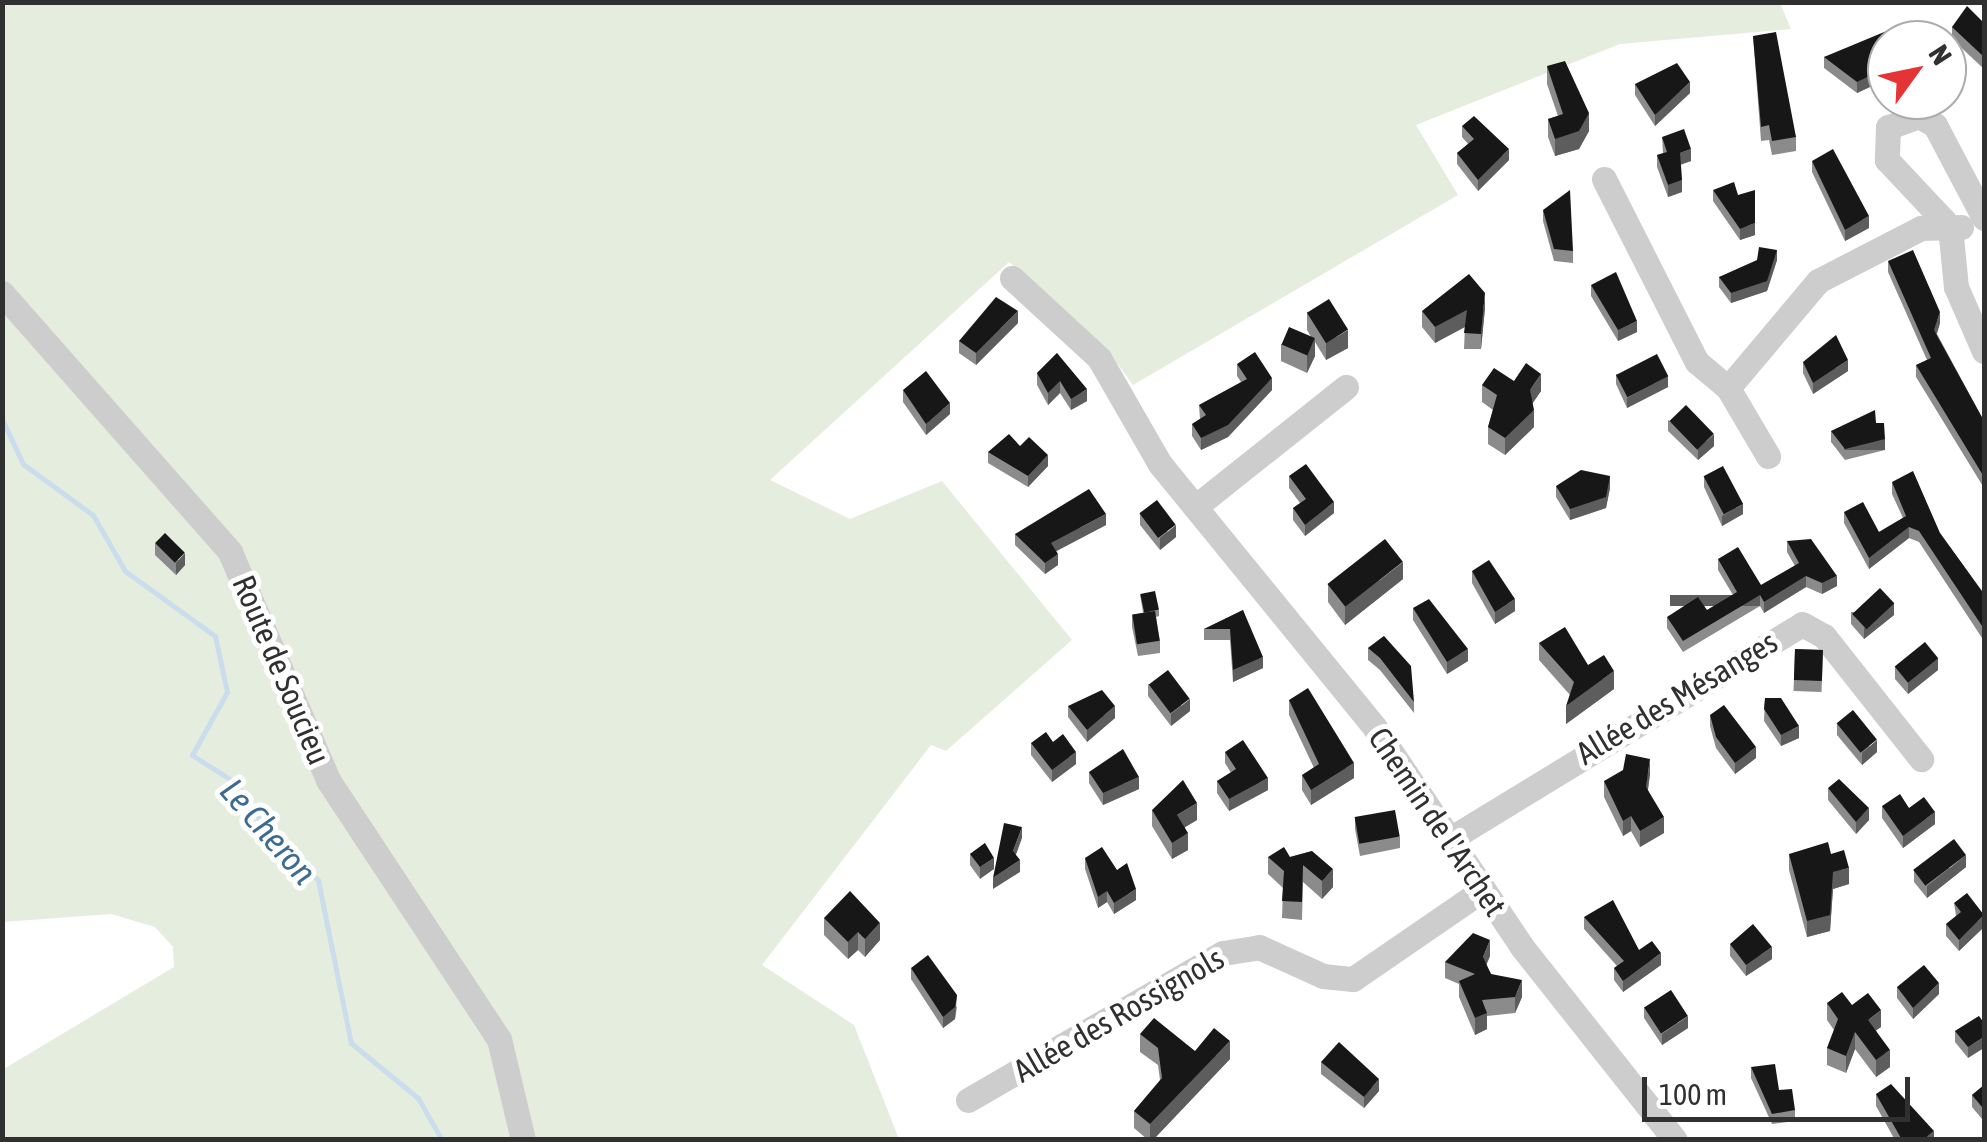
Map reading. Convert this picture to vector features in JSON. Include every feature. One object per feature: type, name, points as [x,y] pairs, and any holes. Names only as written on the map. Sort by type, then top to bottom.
[{"type":"street","points":[[1984,218],[1935,125],[1901,117],[1882,144],[1887,160],[1950,227],[1956,288],[1984,351]]},
{"type":"street","points":[[1604,179],[1696,362],[1728,388],[1768,456]]},
{"type":"street","points":[[1728,388],[1818,281],[1921,228],[1984,228]]},
{"type":"street","name":"Chemin de l'Archet","points":[[1012,278],[1100,358],[1195,507],[1375,728],[1481,890],[1675,1140]]},
{"type":"street","name":"Route de Soucieu","points":[[2,293],[230,552],[328,780],[499,1039],[523,1140]]},
{"type":"street","points":[[1195,507],[1346,387]]},
{"type":"street","name":"Allée des Mésanges","points":[[1450,839],[1802,624],[1824,636],[1920,759]]},
{"type":"street","name":"Allée des Rossignols","points":[[968,1100],[1233,949],[1260,947],[1323,976],[1353,979],[1481,890]]},
{"type":"green space","points":[[3,3],[1780,3],[1791,29],[1620,44],[1416,125],[1458,195],[1133,385],[1105,347],[1009,262],[770,480],[850,519],[942,481],[1072,640],[946,751],[931,745],[762,965],[854,1025],[899,1139],[3,1139],[2,1070],[174,967],[173,947],[155,927],[111,914],[3,922]]},
{"type":"building","points":[[1967,6],[1984,23],[1984,57],[1967,41],[1967,20],[1957,20]]},
{"type":"building","points":[[1776,32],[1796,137],[1772,141],[1769,125],[1761,127],[1753,36]]},
{"type":"building","points":[[1867,39],[1867,77],[1857,82],[1824,57]]},
{"type":"building","points":[[1565,61],[1589,113],[1579,131],[1555,139],[1548,119],[1563,114],[1547,66]]},
{"type":"building","points":[[1677,63],[1690,82],[1655,115],[1635,84]]},
{"type":"building","points":[[1474,116],[1509,149],[1478,180],[1457,153],[1474,139],[1462,126]]},
{"type":"building","points":[[1684,129],[1691,149],[1680,153],[1682,180],[1668,185],[1657,155],[1667,152],[1662,137]]},
{"type":"building","points":[[1833,149],[1869,216],[1845,230],[1812,161]]},
{"type":"building","points":[[1734,182],[1738,195],[1755,190],[1755,223],[1740,229],[1713,190]]},
{"type":"building","points":[[1570,190],[1573,251],[1554,249],[1543,210]]},
{"type":"building","points":[[1759,247],[1777,250],[1767,281],[1731,293],[1719,277],[1757,260]]},
{"type":"building","points":[[1913,250],[1940,312],[1934,330],[1984,421],[1984,477],[1916,365],[1931,358],[1888,261]]},
{"type":"building","points":[[1616,272],[1637,321],[1618,330],[1591,285]]},
{"type":"building","points":[[1469,274],[1485,293],[1481,334],[1464,333],[1467,310],[1435,327],[1422,311]]},
{"type":"building","points":[[996,297],[1018,311],[976,353],[959,341]]},
{"type":"building","points":[[1329,299],[1348,330],[1326,343],[1307,313]]},
{"type":"building","points":[[1289,327],[1315,338],[1307,355],[1282,344]]},
{"type":"building","points":[[1836,335],[1848,360],[1813,383],[1803,362]]},
{"type":"building","points":[[1255,352],[1272,378],[1228,425],[1201,438],[1192,424],[1206,415],[1199,405],[1247,379],[1237,364]]},
{"type":"building","points":[[1057,353],[1087,389],[1071,399],[1060,381],[1048,393],[1037,373]]},
{"type":"building","points":[[1657,354],[1668,376],[1627,397],[1616,375]]},
{"type":"building","points":[[1526,363],[1541,374],[1530,390],[1534,410],[1505,438],[1488,427],[1497,395],[1482,385],[1494,368],[1514,381]]},
{"type":"building","points":[[926,371],[950,403],[926,424],[903,390]]},
{"type":"building","points":[[1686,405],[1714,434],[1697,450],[1669,421]]},
{"type":"building","points":[[1875,410],[1876,423],[1884,423],[1885,439],[1845,449],[1831,431]]},
{"type":"building","points":[[1009,434],[1020,446],[1029,437],[1048,455],[1028,476],[988,452]]},
{"type":"building","points":[[1306,464],[1334,502],[1305,525],[1293,508],[1306,499],[1289,476]]},
{"type":"building","points":[[1723,466],[1743,504],[1724,514],[1704,476]]},
{"type":"building","points":[[1581,470],[1610,476],[1606,497],[1570,509],[1556,486]]},
{"type":"building","points":[[1913,471],[1940,533],[1984,594],[1984,629],[1919,531],[1909,527],[1869,558],[1844,512],[1863,502],[1879,532],[1906,516],[1892,482]]},
{"type":"building","points":[[1089,489],[1106,514],[1051,543],[1058,554],[1045,563],[1015,534]]},
{"type":"building","points":[[1157,500],[1176,525],[1158,538],[1139,513]]},
{"type":"building","points":[[165,533],[185,553],[175,563],[155,543]]},
{"type":"building","points":[[1385,539],[1403,562],[1345,607],[1327,584]]},
{"type":"building","points":[[1811,539],[1837,576],[1822,583],[1806,576],[1764,602],[1760,595],[1683,641],[1667,617],[1698,597],[1707,610],[1737,592],[1718,559],[1738,547],[1761,585],[1799,563],[1787,541]]},
{"type":"building","points":[[1489,560],[1515,599],[1495,612],[1472,571]]},
{"type":"building","points":[[1880,588],[1894,603],[1867,629],[1852,614]]},
{"type":"building","points":[[1155,591],[1159,610],[1144,613],[1140,594]]},
{"type":"building","points":[[1429,599],[1468,649],[1447,662],[1413,608]]},
{"type":"building","points":[[1243,610],[1263,657],[1233,670],[1230,629],[1204,629]]},
{"type":"building","points":[[1155,611],[1160,641],[1137,644],[1132,615]]},
{"type":"building","points":[[1565,627],[1588,665],[1604,655],[1614,671],[1566,706],[1574,682],[1539,643]]},
{"type":"building","points":[[1384,636],[1411,666],[1414,702],[1368,648]]},
{"type":"building","points":[[1925,642],[1938,658],[1908,683],[1895,667]]},
{"type":"building","points":[[1795,649],[1823,650],[1822,681],[1794,680]]},
{"type":"building","points":[[1168,670],[1190,699],[1170,713],[1149,684]]},
{"type":"building","points":[[1308,688],[1354,763],[1311,790],[1302,775],[1319,764],[1289,700]]},
{"type":"building","points":[[1102,690],[1115,706],[1087,730],[1068,706]]},
{"type":"building","points":[[1765,698],[1781,698],[1799,726],[1781,735],[1764,709]]},
{"type":"building","points":[[1724,705],[1756,747],[1735,763],[1716,737],[1710,715]]},
{"type":"building","points":[[1853,710],[1877,740],[1861,753],[1837,723]]},
{"type":"building","points":[[1046,732],[1053,742],[1063,734],[1076,752],[1052,770],[1031,743]]},
{"type":"building","points":[[1243,740],[1268,778],[1229,799],[1217,781],[1236,769],[1225,752]]},
{"type":"building","points":[[1123,749],[1139,777],[1103,793],[1089,772]]},
{"type":"building","points":[[1626,754],[1650,759],[1646,787],[1664,817],[1640,831],[1631,816],[1623,821],[1604,781],[1623,770]]},
{"type":"building","points":[[1839,779],[1869,808],[1856,822],[1828,788]]},
{"type":"building","points":[[1183,780],[1197,803],[1177,815],[1188,833],[1172,843],[1152,810]]},
{"type":"building","points":[[1900,794],[1909,808],[1924,797],[1935,812],[1903,836],[1882,806]]},
{"type":"building","points":[[1395,810],[1400,837],[1359,844],[1355,817]]},
{"type":"building","points":[[1004,823],[1022,827],[1013,851],[1020,860],[993,878]]},
{"type":"building","points":[[1954,839],[1966,855],[1925,886],[1913,870]]},
{"type":"building","points":[[1828,842],[1831,854],[1844,850],[1849,868],[1833,872],[1830,915],[1807,921],[1789,854]]},
{"type":"building","points":[[985,843],[994,858],[980,867],[970,854]]},
{"type":"building","points":[[1102,847],[1117,870],[1127,863],[1136,889],[1114,903],[1107,891],[1098,897],[1085,858]]},
{"type":"building","points":[[1284,847],[1290,857],[1312,851],[1333,869],[1322,881],[1303,865],[1302,902],[1282,901],[1284,871],[1268,857]]},
{"type":"building","points":[[850,891],[880,923],[865,939],[858,932],[848,942],[824,918]]},
{"type":"building","points":[[1967,893],[1984,915],[1959,940],[1946,924],[1961,912],[1954,903]]},
{"type":"building","points":[[1613,900],[1639,950],[1652,941],[1661,953],[1623,981],[1614,968],[1624,961],[1584,917]]},
{"type":"building","points":[[1753,924],[1772,947],[1746,965],[1730,944]]},
{"type":"building","points":[[1473,933],[1490,940],[1483,957],[1491,974],[1522,980],[1515,997],[1482,1000],[1487,1013],[1475,1018],[1459,981],[1475,974],[1445,962]]},
{"type":"building","points":[[928,955],[957,995],[955,1007],[943,1017],[911,968]]},
{"type":"building","points":[[1924,965],[1939,983],[1913,1008],[1897,987]]},
{"type":"building","points":[[1671,990],[1688,1016],[1661,1033],[1644,1007]]},
{"type":"building","points":[[1842,992],[1852,1005],[1868,993],[1881,1010],[1868,1020],[1890,1050],[1876,1060],[1855,1032],[1846,1056],[1827,1048],[1838,1019],[1827,1003]]},
{"type":"building","points":[[1979,1016],[1984,1023],[1984,1037],[1968,1047],[1955,1031]]},
{"type":"building","points":[[1154,1018],[1195,1051],[1214,1028],[1230,1041],[1150,1124],[1134,1111],[1162,1078],[1158,1048],[1140,1034]]},
{"type":"building","points":[[1339,1042],[1379,1079],[1364,1097],[1321,1062]]},
{"type":"building","points":[[1775,1064],[1779,1090],[1792,1089],[1795,1110],[1772,1114],[1751,1067]]},
{"type":"building","points":[[1891,1084],[1934,1131],[1923,1140],[1902,1140],[1876,1094]]},
{"type":"building","points":[[1984,1085],[1984,1105],[1982,1107],[1972,1095]]},
{"type":"waterway","name":"Le Cheron","points":[[2,419],[23,464],[93,515],[125,571],[215,636],[227,692],[192,755],[236,783],[272,839],[318,880],[351,1043],[418,1098],[442,1140]]}]
